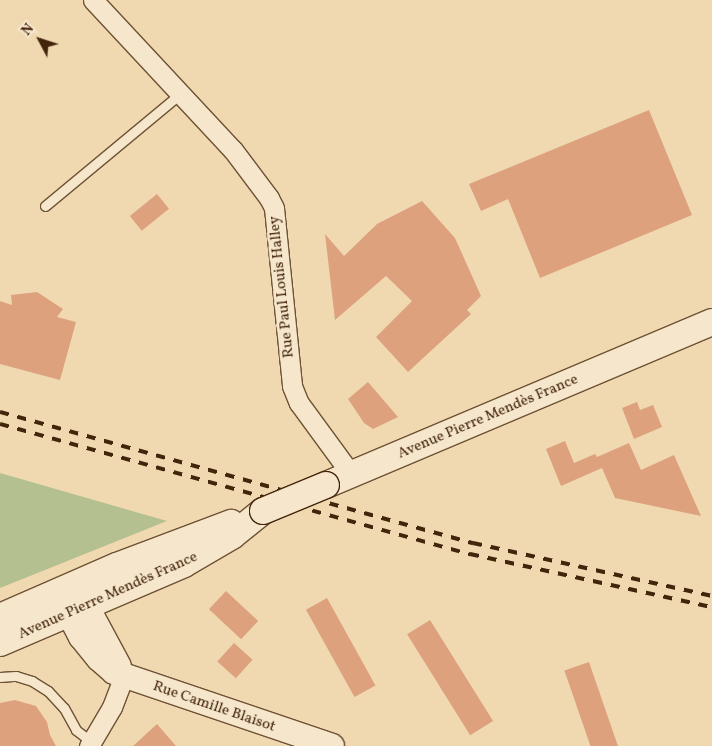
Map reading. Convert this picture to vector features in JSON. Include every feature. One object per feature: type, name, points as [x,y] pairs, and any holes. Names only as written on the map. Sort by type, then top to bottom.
[{"type":"main road","name":"Avenue Pierre Mendès France","points":[[0,643],[72,599],[264,511],[712,322]]},
{"type":"main road","name":"Avenue Pierre Mendès France","points":[[0,617],[72,599]]},
{"type":"street","name":"Rue Paul Louis Halley","points":[[93,0],[250,169],[274,208],[292,386],[299,403],[351,474]]},
{"type":"street","name":"Rue Camille Blaisot","points":[[72,599],[82,637],[99,659],[114,672],[308,742],[332,746]]},
{"type":"street","points":[[91,744],[112,707],[124,676]]},
{"type":"lane","points":[[46,206],[180,94]]},
{"type":"lane","points":[[0,677],[16,676],[32,681],[48,691],[64,708],[76,730],[91,744]]},
{"type":"green space","points":[[0,473],[167,521],[0,588]]},
{"type":"building","points":[[649,110],[692,215],[540,278],[508,199],[481,211],[469,184]]},
{"type":"building","points":[[157,194],[169,209],[142,231],[130,216]]},
{"type":"building","points":[[422,201],[455,238],[481,296],[467,310],[471,314],[408,372],[376,337],[412,301],[386,276],[335,320],[325,234],[344,256],[377,224]]},
{"type":"building","points":[[37,292],[63,309],[57,317],[76,322],[60,380],[0,364],[0,301],[12,305],[11,295]]},
{"type":"building","points":[[368,382],[398,417],[373,429],[364,423],[348,399]]},
{"type":"building","points":[[637,402],[640,410],[653,405],[662,427],[634,439],[622,408]]},
{"type":"building","points":[[565,441],[574,463],[595,454],[597,457],[629,443],[641,470],[674,455],[701,516],[615,498],[602,468],[561,486],[546,449]]},
{"type":"building","points":[[226,591],[258,621],[241,639],[209,609]]},
{"type":"building","points":[[327,598],[375,685],[354,697],[306,610]]},
{"type":"building","points":[[430,620],[493,721],[470,735],[407,634]]},
{"type":"building","points":[[234,643],[253,660],[236,678],[217,662]]},
{"type":"building","points":[[589,662],[618,746],[590,746],[564,670]]},
{"type":"building","points":[[15,700],[36,706],[47,722],[50,735],[56,746],[0,746],[0,703]]},
{"type":"building","points":[[157,724],[176,746],[133,746]]},
{"type":"railway","points":[[0,412],[473,543],[712,596]]},
{"type":"railway","points":[[0,424],[470,554],[712,607]]}]
